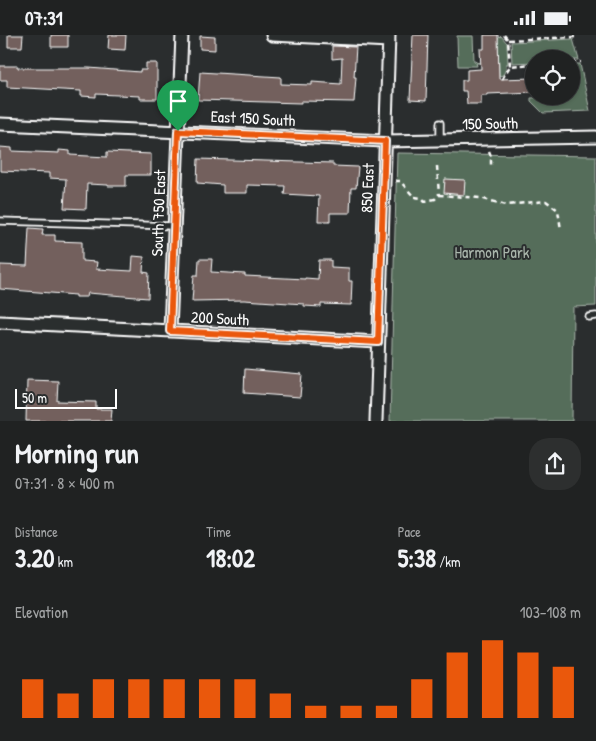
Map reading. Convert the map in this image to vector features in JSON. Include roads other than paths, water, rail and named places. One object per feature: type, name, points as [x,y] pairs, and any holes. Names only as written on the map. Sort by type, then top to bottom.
[{"type":"street","name":"South 750 East","points":[[170,331],[182,35]]},
{"type":"street","points":[[272,35],[389,38]]},
{"type":"street","name":"850 East","points":[[376,421],[389,38]]},
{"type":"street","name":"East 150 South","points":[[0,124],[385,141]]},
{"type":"street","name":"150 South","points":[[385,141],[596,137]]},
{"type":"street","name":"200 South","points":[[0,322],[378,342]]},
{"type":"lane","points":[[440,123],[440,140]]},
{"type":"lane","points":[[0,221],[174,226]]},
{"type":"park label","name":"Harmon Park","points":[[492,252]]}]
